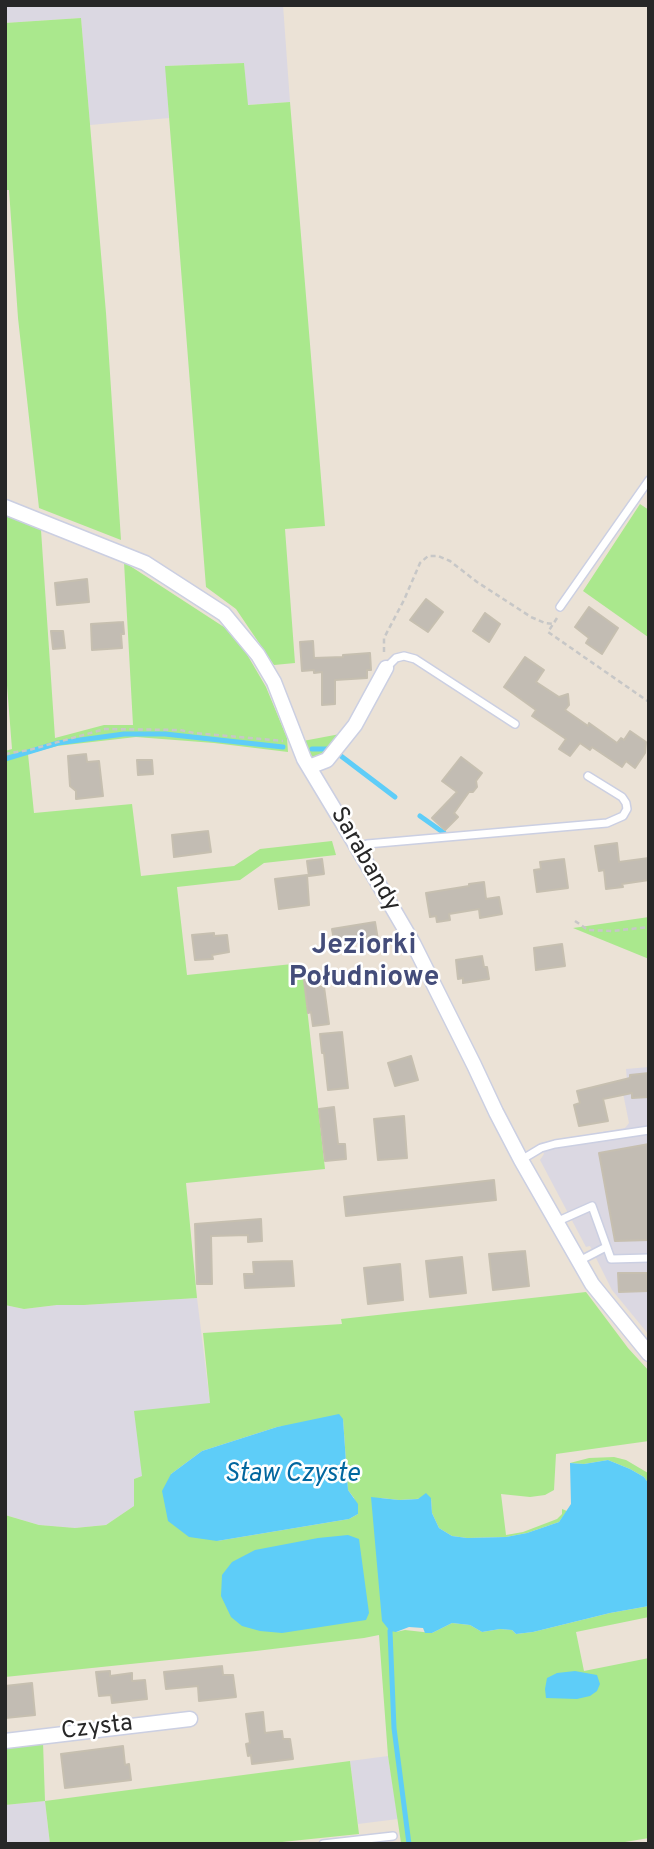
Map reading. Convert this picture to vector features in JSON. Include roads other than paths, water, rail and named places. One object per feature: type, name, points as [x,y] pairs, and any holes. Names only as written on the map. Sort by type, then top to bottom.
[{"type":"street","name":"Sarabandy","points":[[5,508],[145,563],[224,614],[258,655],[270,674],[296,743],[412,943],[496,1112],[556,1222],[592,1284],[649,1354]]},
{"type":"street","points":[[309,767],[327,760],[355,725],[386,668]]},
{"type":"street","name":"Czysta","points":[[5,1741],[190,1719]]},
{"type":"lane","points":[[560,607],[649,480]]},
{"type":"lane","points":[[386,668],[404,656],[415,659],[515,724]]},
{"type":"lane","points":[[358,846],[607,823],[623,816],[626,803],[622,797],[588,776]]},
{"type":"lane","points":[[522,1160],[541,1148],[555,1144],[649,1130]]},
{"type":"lane","points":[[556,1222],[592,1206],[611,1259],[649,1258]]},
{"type":"lane","points":[[579,1261],[606,1247]]},
{"type":"lane","points":[[323,1844],[393,1836]]},
{"type":"water","name":"Staw Czyste","points":[[339,1414],[343,1419],[348,1490],[358,1504],[358,1514],[349,1519],[217,1541],[189,1537],[168,1521],[162,1491],[171,1474],[202,1451],[277,1427]]},
{"type":"water","name":"Staw Czyste","points":[[608,1460],[644,1477],[649,1484],[649,1606],[516,1634],[512,1630],[500,1629],[482,1632],[470,1625],[452,1623],[432,1633],[425,1633],[423,1628],[409,1627],[396,1632],[390,1631],[382,1621],[371,1497],[418,1499],[426,1493],[431,1498],[432,1513],[439,1528],[452,1536],[506,1537],[559,1522],[571,1504],[570,1463]]},
{"type":"water","name":"Staw Czyste","points":[[348,1535],[359,1539],[369,1613],[366,1620],[282,1633],[242,1626],[231,1617],[221,1596],[222,1575],[232,1562],[255,1550]]},
{"type":"water","points":[[575,1671],[597,1675],[600,1684],[597,1691],[577,1699],[546,1698],[547,1678],[557,1673]]},
{"type":"waterway","points":[[5,759],[58,743],[124,734],[165,734],[283,747]]},
{"type":"waterway","points":[[312,749],[328,749]]},
{"type":"waterway","points":[[341,756],[395,797]]},
{"type":"waterway","points":[[420,816],[444,833]]},
{"type":"waterway","points":[[390,1631],[394,1728],[409,1844]]},
{"type":"district","name":"Jeziorki Południowe","points":[[364,963]]}]
